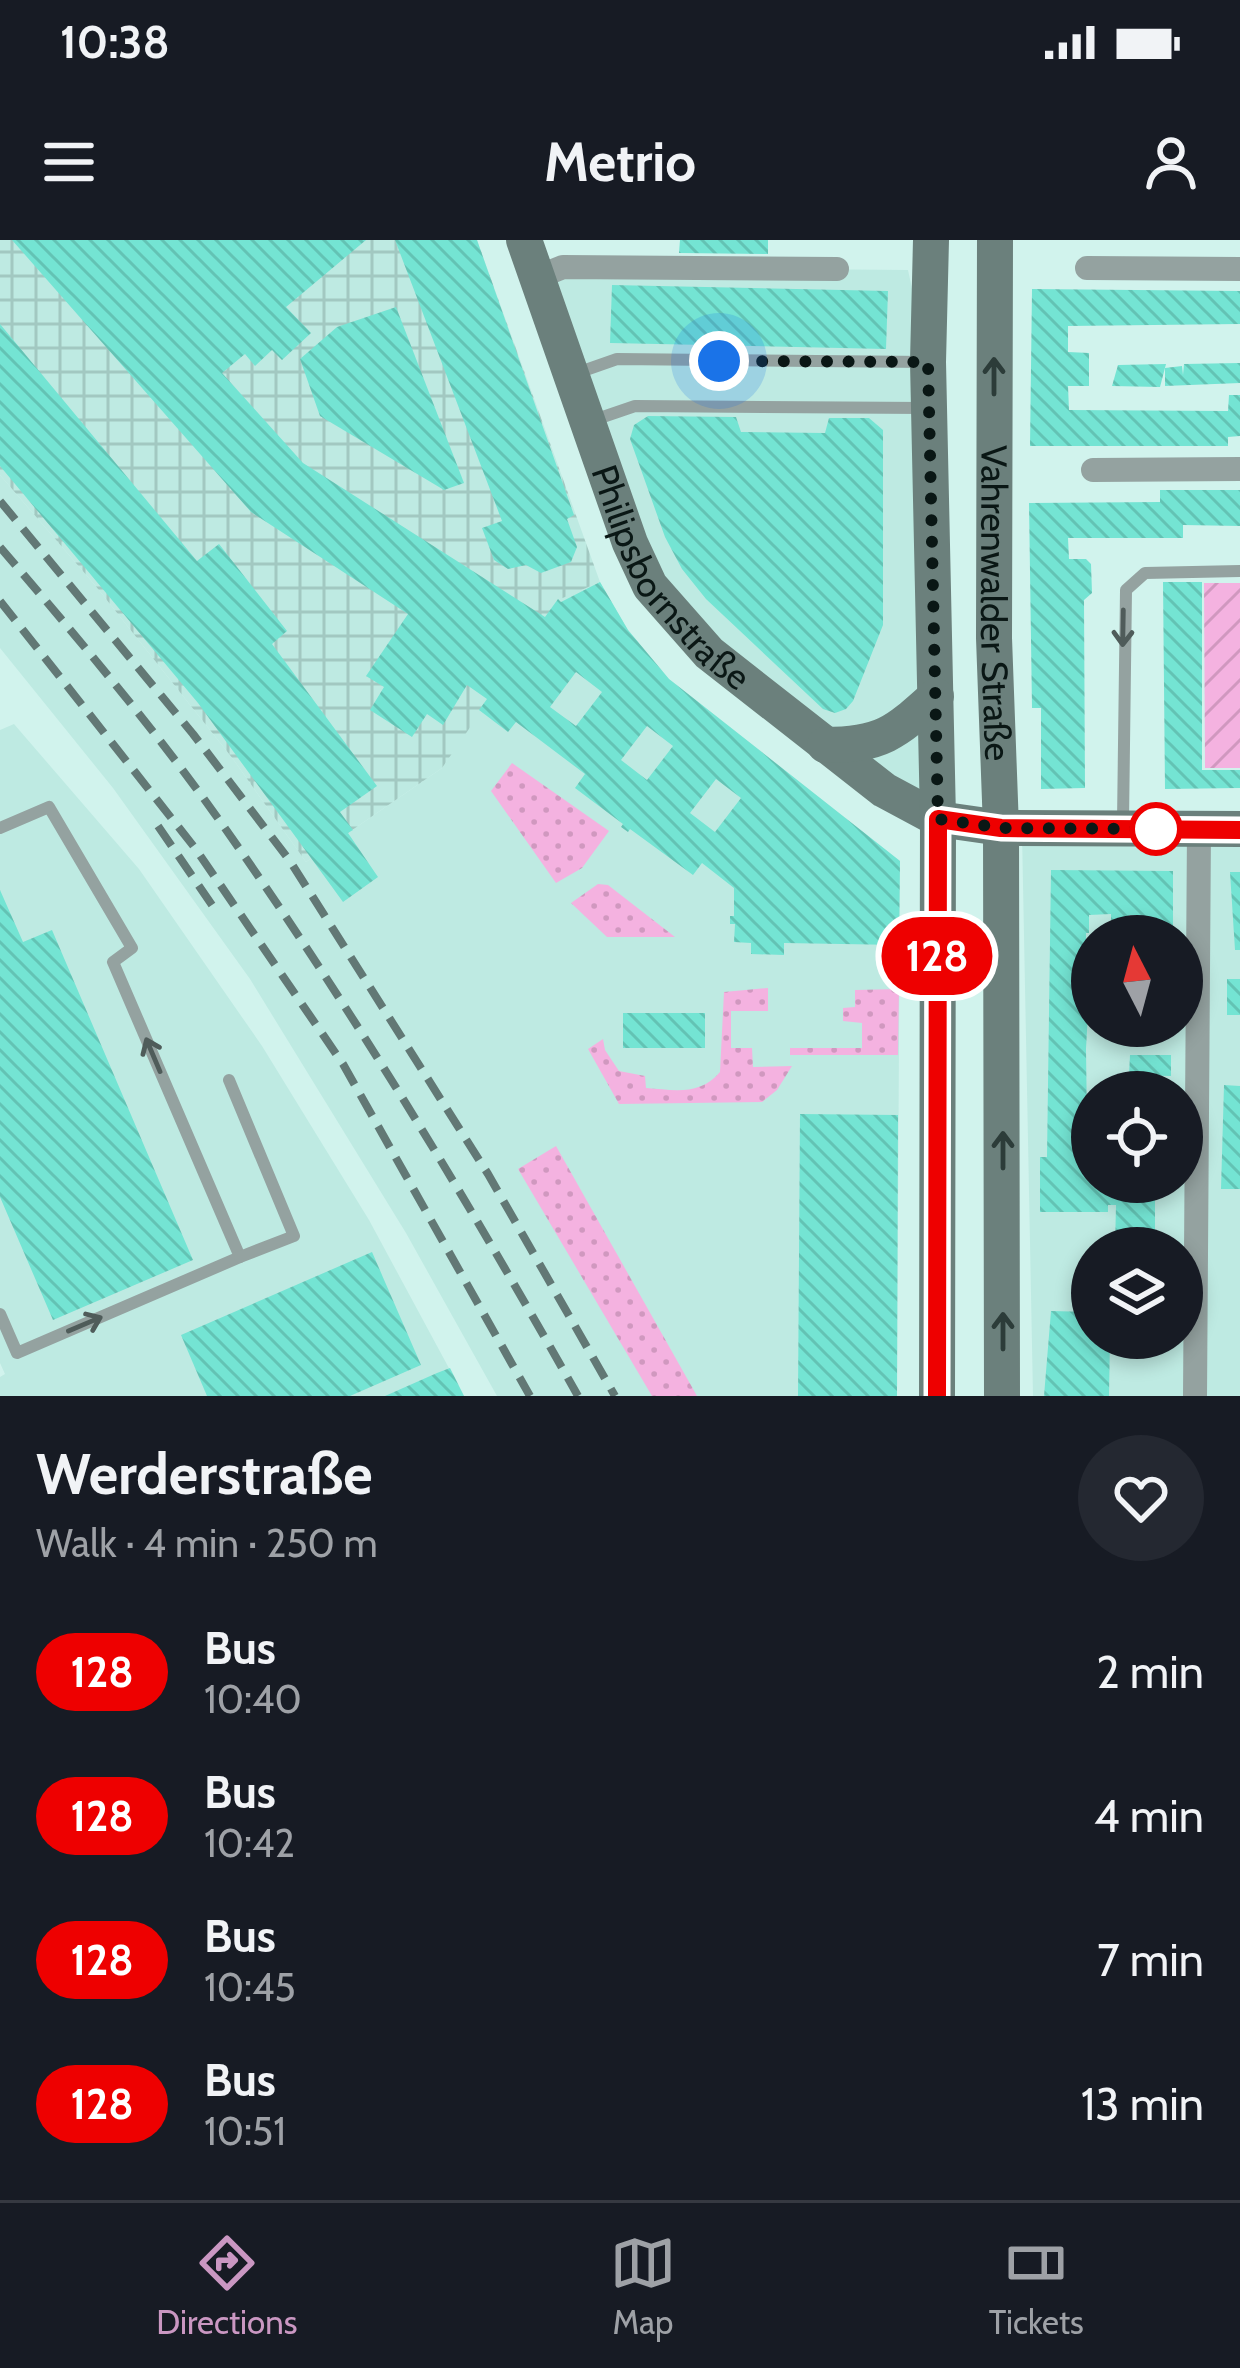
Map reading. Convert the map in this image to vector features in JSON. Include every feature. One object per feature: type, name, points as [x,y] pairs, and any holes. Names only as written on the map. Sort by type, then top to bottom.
[{"type":"main road","name":"Philipsbornstraße","points":[[524,240],[629,543],[650,586],[709,653],[884,790],[938,819]]},
{"type":"main road","name":"Vahrenwalder Straße","points":[[931,240],[928,362],[938,819],[937,1396]]},
{"type":"main road","name":"Vahrenwalder Straße","points":[[995,240],[1002,1396]]},
{"type":"main road","points":[[825,745],[861,745],[890,735],[936,695]]},
{"type":"main road","points":[[938,819],[1001,828],[1240,830]]},
{"type":"street","points":[[538,277],[563,266],[837,269]]},
{"type":"street","points":[[1087,268],[1240,269]]},
{"type":"street","points":[[1094,470],[1240,469]]},
{"type":"street","points":[[1196,1396],[1199,829]]},
{"type":"lane","points":[[571,376],[617,359],[928,362]]},
{"type":"lane","points":[[587,422],[635,406],[929,408]]},
{"type":"lane","points":[[1123,829],[1126,590],[1144,573],[1240,571]]},
{"type":"lane","points":[[0,828],[49,807],[132,948],[113,962],[240,1258]]},
{"type":"lane","points":[[0,1314],[17,1353],[294,1235],[229,1080]]},
{"type":"shaded area","points":[[0,240],[477,240],[600,582],[558,600],[442,768],[306,862],[233,759],[0,475]]},
{"type":"shaded area","points":[[563,267],[908,270],[928,362],[938,819],[683,628],[538,277]]},
{"type":"shaded area","points":[[0,475],[233,759],[306,862],[442,768],[540,618],[558,599],[600,582],[628,630],[669,679],[900,861],[897,1396],[497,1396],[406,1233],[250,979],[113,788],[0,648]]},
{"type":"shaded area","points":[[1204,583],[1240,583],[1240,768],[1205,768]]},
{"type":"shaded area","points":[[14,724],[139,869],[262,1046],[369,1220],[464,1396],[0,1396],[0,1377],[5,1374],[0,1363],[0,730]]},
{"type":"shaded area","points":[[512,763],[609,831],[582,868],[556,883],[491,791]]},
{"type":"shaded area","points":[[1240,829],[1240,1396],[1033,1396],[1022,833]]},
{"type":"shaded area","points":[[598,884],[608,885],[675,937],[607,937],[571,903]]},
{"type":"shaded area","points":[[768,988],[768,1011],[731,1011],[731,1048],[752,1048],[753,1067],[792,1066],[777,1090],[762,1102],[619,1104],[588,1049],[603,1039],[619,1071],[645,1076],[646,1088],[704,1085],[720,1072],[724,992]]},
{"type":"shaded area","points":[[899,989],[898,1055],[790,1055],[790,1048],[862,1048],[862,1023],[843,1021],[843,1008],[855,1007],[855,990]]},
{"type":"shaded area","points":[[556,1146],[697,1396],[652,1396],[518,1169]]},
{"type":"building","points":[[12,240],[366,240],[286,307],[311,333],[282,360],[272,350],[255,366],[245,354],[222,373],[303,463],[545,617],[558,599],[561,602],[600,582],[628,630],[669,679],[900,861],[899,945],[784,943],[784,955],[751,954],[751,943],[734,942],[735,924],[730,924],[730,916],[734,916],[734,888],[702,863],[693,875],[621,827],[575,788],[585,774],[516,722],[508,732],[479,710],[487,699],[467,685],[443,725],[427,714],[412,737],[370,710],[384,687],[366,676],[408,614],[251,512]],"holes":[[[576,672],[602,692],[576,726],[550,707]],[[647,726],[673,746],[647,780],[621,760]],[[716,779],[741,798],[715,832],[690,813]]]},
{"type":"building","points":[[395,240],[477,240],[574,515],[567,519],[577,547],[571,562],[541,573],[526,565],[508,569],[494,560],[482,528],[502,521]]},
{"type":"building","points":[[680,240],[768,240],[768,254],[679,253]]},
{"type":"building","points":[[612,285],[888,291],[886,349],[610,343]]},
{"type":"building","points":[[1032,289],[1240,291],[1240,324],[1068,326],[1068,352],[1089,353],[1089,386],[1068,386],[1069,410],[1228,411],[1229,395],[1240,395],[1240,436],[1228,437],[1228,446],[1030,446]]},
{"type":"building","points":[[396,307],[464,483],[444,490],[320,416],[300,359],[337,327]]},
{"type":"building","points":[[0,324],[197,561],[219,544],[287,631],[272,644],[377,786],[340,812],[353,830],[348,833],[378,877],[343,902],[198,703],[0,466]]},
{"type":"building","points":[[1240,363],[1240,383],[1165,386],[1165,368],[1182,366],[1183,375],[1184,364]]},
{"type":"building","points":[[1166,364],[1160,387],[1112,386],[1118,365]]},
{"type":"building","points":[[648,416],[736,417],[741,432],[825,433],[829,418],[869,418],[883,430],[883,625],[846,709],[835,713],[823,709],[706,599],[682,569],[665,537],[630,439],[634,425]]},
{"type":"building","points":[[1160,490],[1240,490],[1240,526],[1183,525],[1183,538],[1068,538],[1069,559],[1086,559],[1091,564],[1092,593],[1084,600],[1085,788],[1041,789],[1041,708],[1032,708],[1029,503],[1160,502]]},
{"type":"building","points":[[1163,582],[1202,582],[1202,770],[1240,770],[1240,788],[1165,789]]},
{"type":"building","points":[[1051,870],[1173,871],[1173,915],[1071,915],[1071,1047],[1086,1047],[1086,1071],[1071,1071],[1071,1203],[1155,1203],[1155,1227],[1115,1227],[1116,1205],[1108,1205],[1108,1212],[1040,1212],[1040,1157],[1047,1157]]},
{"type":"building","points":[[1230,872],[1240,872],[1240,950],[1235,950]]},
{"type":"building","points":[[0,890],[23,942],[52,930],[193,1260],[53,1320],[0,1197]]},
{"type":"building","points":[[1227,979],[1240,979],[1240,1015],[1227,1015]]},
{"type":"building","points":[[623,1013],[705,1013],[705,1048],[623,1048]]},
{"type":"building","points":[[1130,1055],[1171,1055],[1171,1071],[1129,1071]]},
{"type":"building","points":[[1224,1085],[1240,1086],[1240,1189],[1221,1189]]},
{"type":"building","points":[[800,1114],[898,1115],[897,1396],[798,1396]]},
{"type":"building","points":[[372,1252],[421,1365],[350,1396],[207,1396],[181,1335]]},
{"type":"building","points":[[1051,1311],[1071,1311],[1071,1359],[1110,1359],[1109,1396],[1044,1396]]},
{"type":"building","points":[[450,1368],[464,1396],[385,1396],[437,1373]]},
{"type":"railway","points":[[0,501],[193,734],[290,861],[488,1174],[615,1396]]},
{"type":"railway","points":[[0,547],[169,753],[270,893],[407,1106],[578,1396]]},
{"type":"railway","points":[[0,601],[195,848],[343,1064],[530,1396]]},
{"type":"railway","points":[[158,826],[212,905]]},
{"type":"bus line","name":"128","points":[[937,1396],[938,819],[1001,828],[1240,830]]},
{"type":"route","points":[[719,361],[928,362],[938,819],[1001,828],[1156,829]]}]
